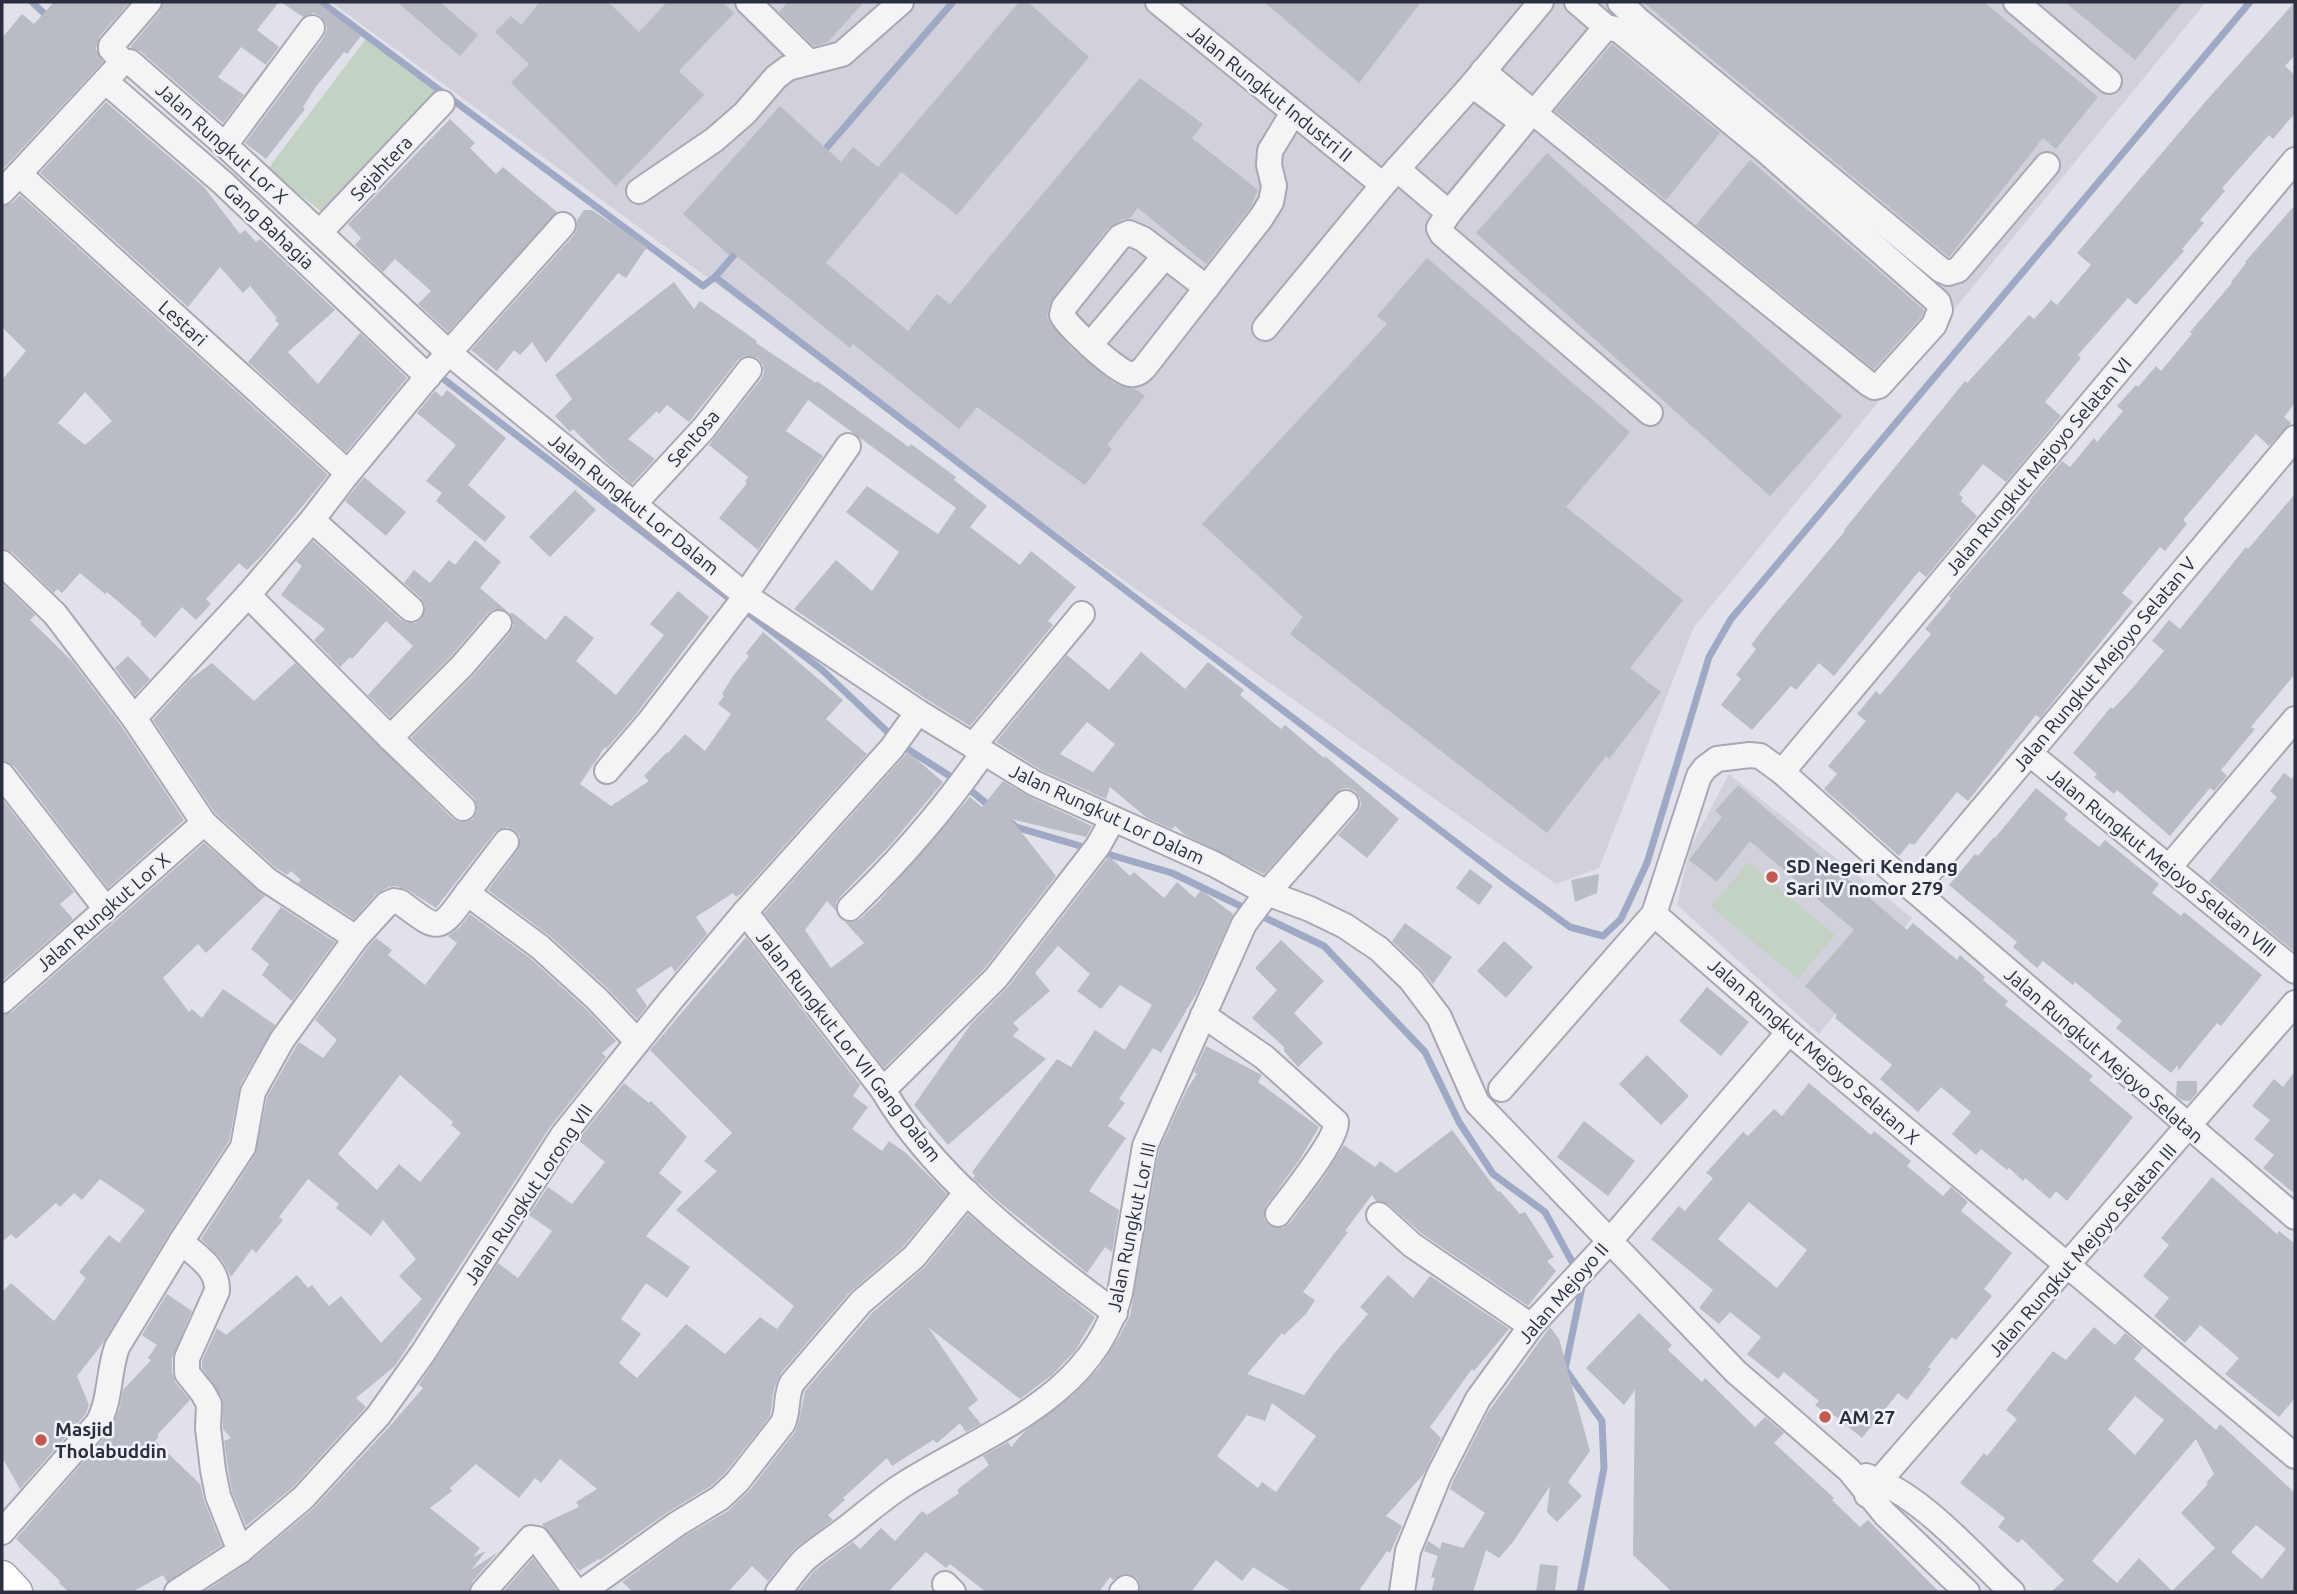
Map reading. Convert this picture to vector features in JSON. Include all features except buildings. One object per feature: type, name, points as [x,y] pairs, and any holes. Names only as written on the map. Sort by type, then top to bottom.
[{"type":"main road","points":[[2,1577],[16,1592]]},
{"type":"street","points":[[2,192],[113,72],[111,46],[149,2]]},
{"type":"street","points":[[748,2],[809,62]]},
{"type":"street","points":[[639,191],[714,140],[745,113],[788,68],[842,54],[901,2]]},
{"type":"street","name":"Jalan Rungkut Industri II","points":[[1158,2],[1293,114],[1449,213]]},
{"type":"street","points":[[1265,328],[1390,177],[1541,2]]},
{"type":"street","points":[[1528,118],[1874,387],[1879,386],[1934,325],[1940,310],[1938,302],[1766,151],[1632,39],[1613,27],[1606,27],[1577,2]]},
{"type":"street","points":[[2016,2],[2109,81]]},
{"type":"street","points":[[1627,5],[1941,270],[1948,273],[1958,270],[2047,165]]},
{"type":"street","points":[[1606,27],[1439,228],[1442,234],[1650,413]]},
{"type":"street","points":[[225,145],[312,28]]},
{"type":"street","name":"Jalan Rungkut Lor X","points":[[113,72],[126,61],[135,65],[225,145],[320,232],[437,366]]},
{"type":"street","name":"Gang Bahagia","points":[[113,72],[223,183],[437,366]]},
{"type":"street","points":[[1478,78],[1870,399]]},
{"type":"street","name":"Sejahtera","points":[[320,232],[442,103]]},
{"type":"street","points":[[1207,288],[1129,233],[1120,237],[1062,311],[1067,323],[1120,370],[1131,374],[1140,372],[1207,288],[1261,218],[1271,202],[1274,186],[1269,165],[1270,151],[1293,114]]},
{"type":"street","name":"Jalan Rungkut Mejoyo Selatan VI","points":[[1782,772],[2295,160]]},
{"type":"street","name":"Lestari","points":[[19,174],[348,473]]},
{"type":"street","points":[[134,718],[248,595],[437,366],[563,225]]},
{"type":"street","points":[[1090,345],[1165,256]]},
{"type":"street","name":"Jalan Rungkut Lor Dalam","points":[[437,366],[634,504],[741,601],[918,712],[1034,783],[1214,864],[1263,897],[1310,909],[1345,926],[1379,949],[1411,980],[1439,1017],[1477,1103],[1609,1241]]},
{"type":"street","name":"Sentosa","points":[[634,504],[704,428],[749,370]]},
{"type":"street","name":"Jalan Rungkut Mejoyo Selatan V","points":[[1914,891],[2295,438]]},
{"type":"street","points":[[607,771],[649,722],[741,601],[848,446]]},
{"type":"street","points":[[312,520],[411,609]]},
{"type":"street","points":[[2,563],[55,614],[134,718],[204,823],[267,880],[356,938]]},
{"type":"street","points":[[248,595],[463,808]]},
{"type":"street","points":[[850,908],[887,872],[963,781],[978,749],[1082,614]]},
{"type":"street","points":[[390,738],[463,666],[499,623]]},
{"type":"street","name":"Jalan Rungkut Lorong VII","points":[[177,1592],[240,1550],[303,1498],[378,1416],[423,1353],[563,1135],[637,1041],[745,912],[897,741],[918,712]]},
{"type":"street","points":[[2170,866],[2295,719]]},
{"type":"street","name":"Jalan Rungkut Mejoyo Selatan VIII","points":[[2029,753],[2295,971]]},
{"type":"street","points":[[1501,1089],[1654,914],[1699,776],[1710,762],[1725,757],[1760,756],[1782,772],[1914,891]]},
{"type":"street","points":[[2,775],[106,909]]},
{"type":"street","name":"Jalan Rungkut Lor III","points":[[778,1592],[804,1560],[901,1486],[1029,1412],[1061,1389],[1094,1352],[1115,1313],[1145,1146],[1244,924],[1263,897],[1346,803]]},
{"type":"street","points":[[883,1090],[996,978],[1095,850],[1113,818]]},
{"type":"street","name":"Jalan Rungkut Lor X","points":[[2,1001],[204,823]]},
{"type":"street","points":[[2,1532],[99,1423],[107,1406],[111,1364],[117,1347],[243,1147],[258,1079],[282,1040],[356,938],[387,904],[400,902],[430,925],[440,925],[449,919],[506,842]]},
{"type":"street","name":"Jalan Rungkut Mejoyo Selatan","points":[[1914,891],[2295,1217]]},
{"type":"street","points":[[467,893],[540,947],[597,999],[637,1041]]},
{"type":"street","name":"Jalan Rungkut Lor VII Gang Dalam","points":[[745,912],[883,1090],[896,1112],[967,1192],[1044,1259],[1115,1313]]},
{"type":"street","name":"Jalan Rungkut Mejoyo Selatan X","points":[[1654,914],[1789,1032],[2295,1456]]},
{"type":"street","name":"Jalan Rungkut Mejoyo Selatan III","points":[[1874,1488],[2295,1003]]},
{"type":"street","points":[[1203,1015],[1264,1057],[1336,1122],[1336,1129],[1328,1143],[1278,1214]]},
{"type":"street","name":"Jalan Mejoyo II","points":[[1402,1592],[1408,1550],[1439,1475],[1478,1399],[1531,1326],[1609,1241],[1789,1032]]},
{"type":"street","points":[[582,1592],[677,1524],[720,1497],[737,1482],[783,1423],[792,1384],[861,1302],[914,1257],[967,1192]]},
{"type":"street","points":[[1379,1215],[1421,1251],[1531,1326]]},
{"type":"street","points":[[1609,1241],[1736,1372],[1849,1470],[1874,1488],[1967,1592]]},
{"type":"street","points":[[181,1242],[205,1263],[217,1280],[216,1291],[187,1358],[187,1373],[209,1404],[208,1428],[215,1483],[240,1550]]},
{"type":"street","points":[[1874,1488],[1920,1506],[2012,1592]]},
{"type":"street","points":[[483,1592],[531,1538],[537,1539],[576,1592]]},
{"type":"shaded area","points":[[331,2],[2206,2],[1694,627],[1599,868],[1556,884],[1062,537]]},
{"type":"shaded area","name":"SD Negeri Kendang Sari IV nomor 279","points":[[1729,774],[1912,918],[1819,1034],[1677,905],[1690,848]]},
{"type":"green space","points":[[368,36],[443,92],[325,214],[267,170]]},
{"type":"green space","points":[[1748,862],[1835,935],[1798,979],[1711,907]]},
{"type":"waterway","points":[[32,2],[49,18]]},
{"type":"waterway","points":[[321,2],[703,286],[715,277],[741,247]]},
{"type":"waterway","points":[[822,153],[953,2]]},
{"type":"waterway","points":[[715,277],[1508,882],[1570,927],[1603,936],[1621,919],[1647,863],[1709,657],[1731,619],[2250,2]]},
{"type":"waterway","points":[[437,374],[821,669],[893,737]]},
{"type":"waterway","points":[[901,745],[964,785],[992,808]]},
{"type":"waterway","points":[[1010,822],[1016,827],[1172,873],[1324,946],[1425,1052],[1459,1122],[1493,1174],[1545,1212],[1576,1269]]},
{"type":"waterway","points":[[1580,1592],[1604,1468],[1602,1421],[1565,1369],[1583,1282]]},
{"type":"place","name":"SD Negeri Kendang Sari IV nomor 279","points":[[1772,877]]},
{"type":"place","name":"AM 27","points":[[1825,1417]]},
{"type":"place","name":"Masjid Tholabuddin","points":[[41,1440]]}]
